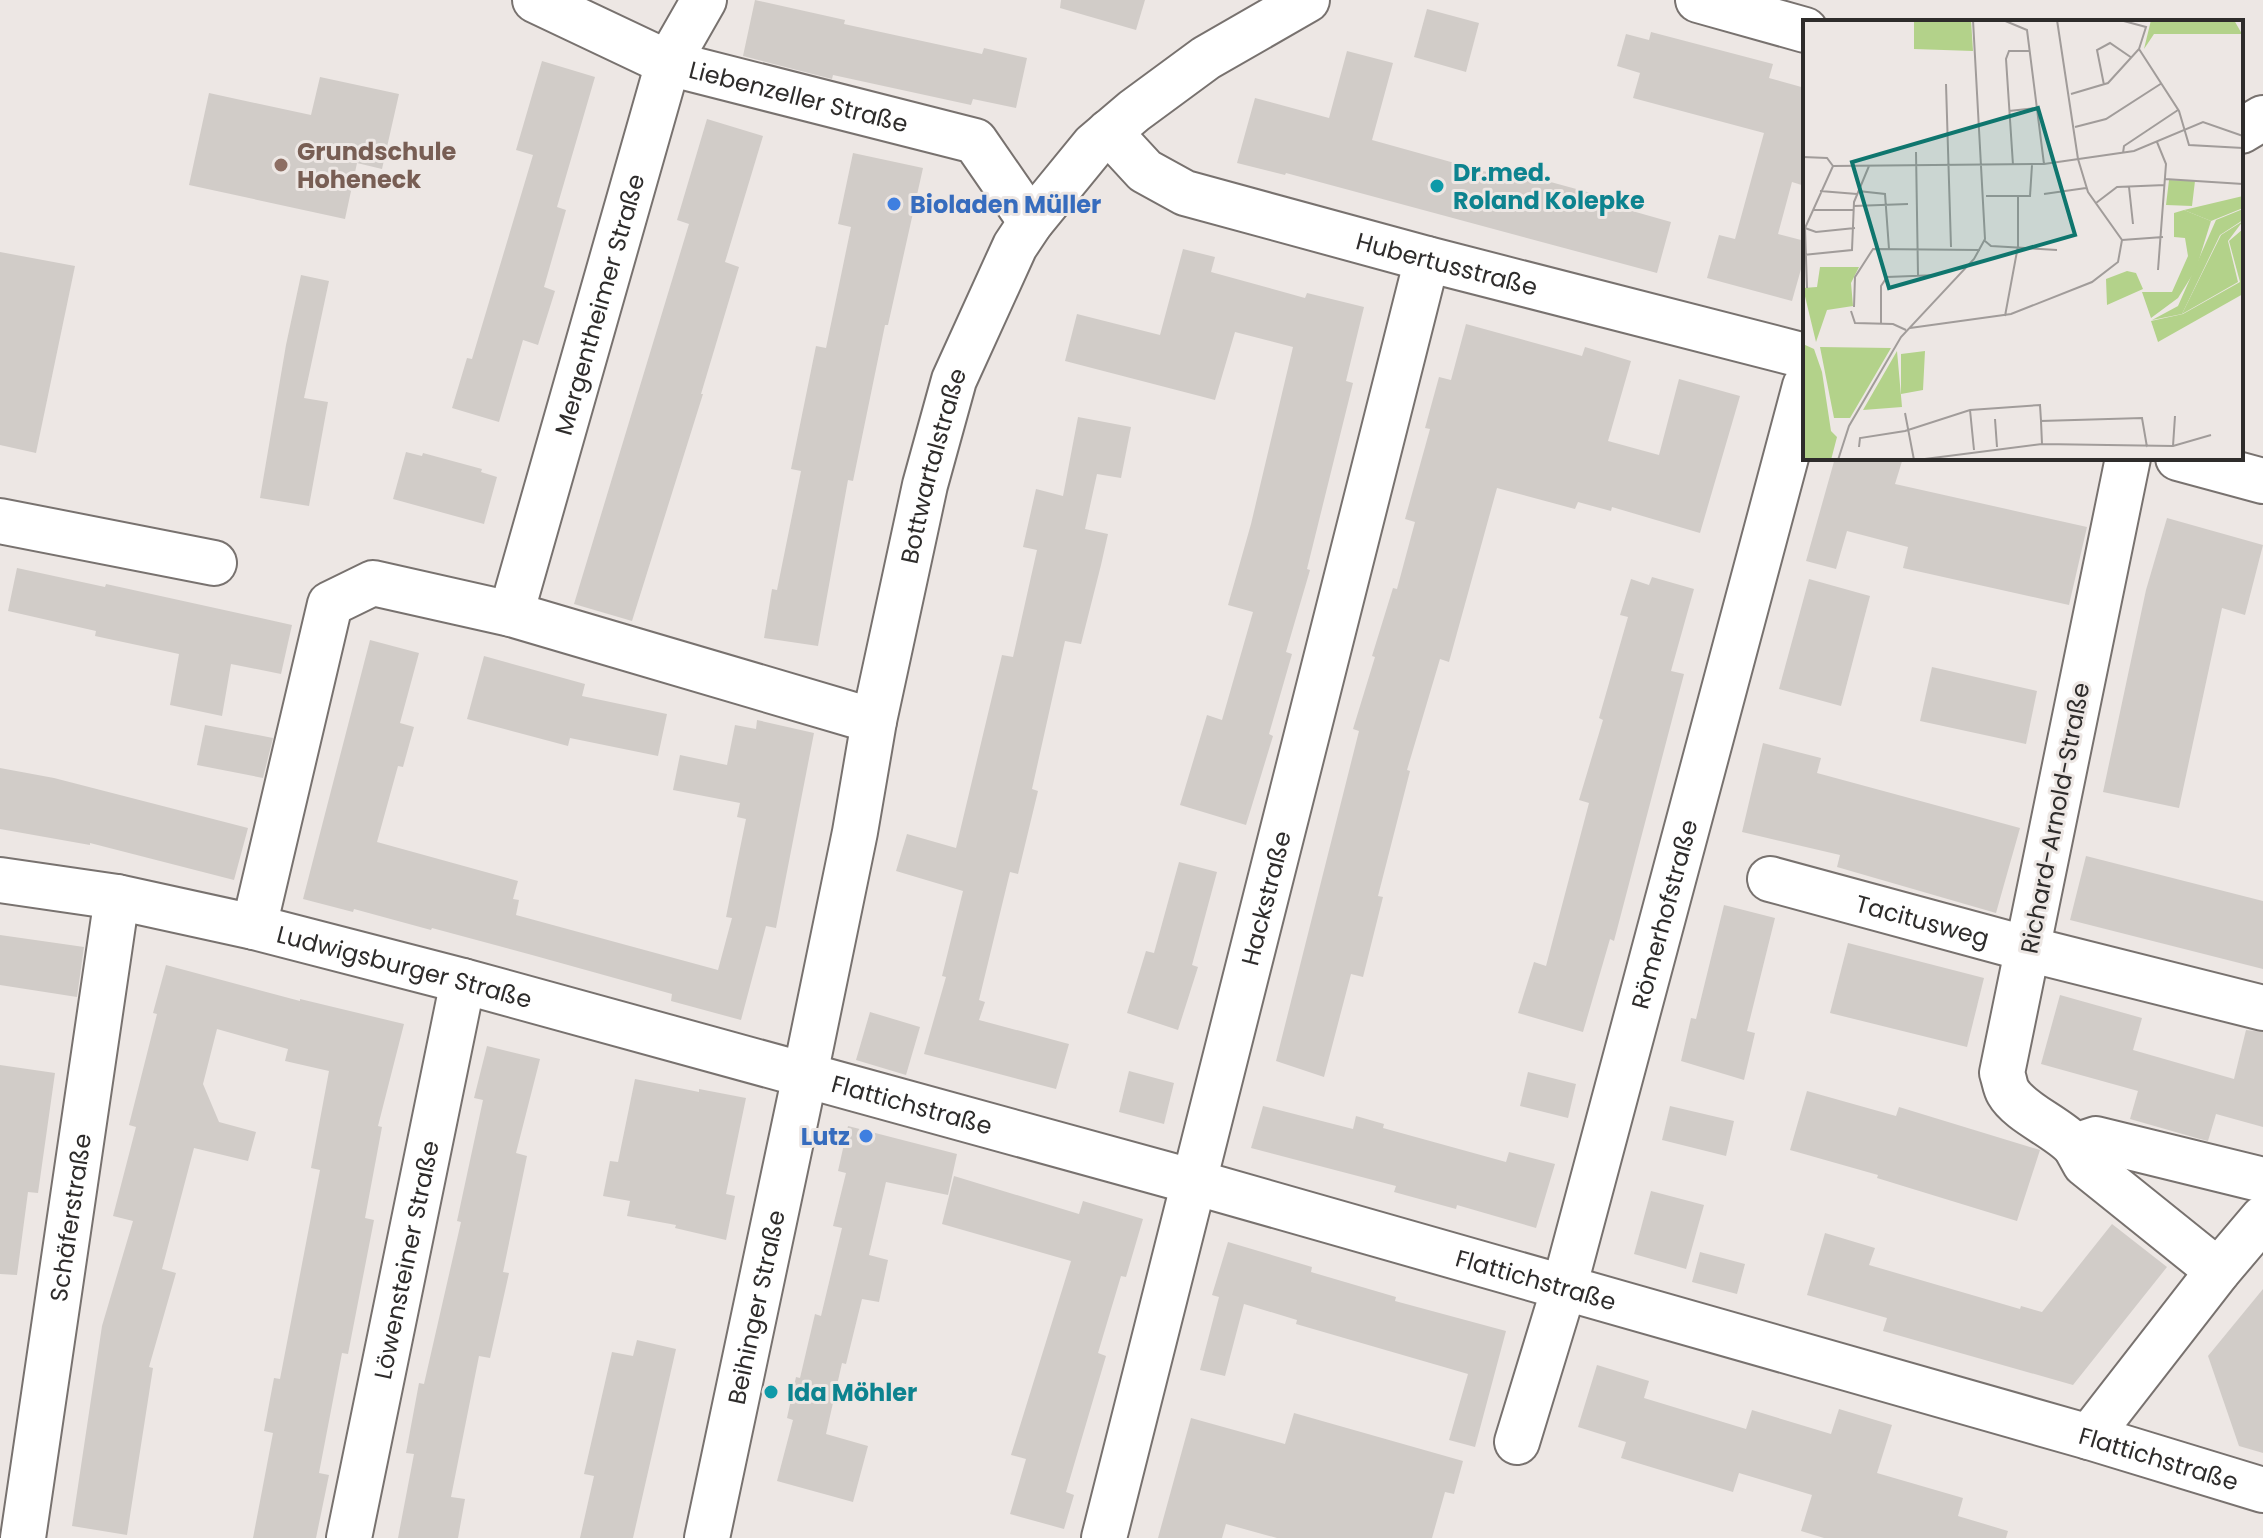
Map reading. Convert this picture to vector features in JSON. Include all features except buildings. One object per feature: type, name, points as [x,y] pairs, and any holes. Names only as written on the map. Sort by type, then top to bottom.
[{"type":"street","name":"Liebenzeller Straße","points":[[535,0],[668,63],[975,141],[1031,222]]},
{"type":"street","name":"Mergentheimer Straße","points":[[511,614],[668,63],[704,0]]},
{"type":"street","name":"Bottwartalstraße","points":[[805,1075],[855,832],[874,721],[925,485],[954,380],[1015,246],[1094,145],[1109,132],[1206,58],[1307,0]]},
{"type":"street","points":[[1698,0],[1803,29]]},
{"type":"street","points":[[2243,130],[2263,118]]},
{"type":"street","name":"Hubertusstraße","points":[[1109,132],[1145,171],[1185,193],[1803,355]]},
{"type":"street","name":"Hackstraße","points":[[1104,1538],[1427,259]]},
{"type":"street","name":"Römerhofstraße","points":[[1517,1442],[1564,1288],[1682,856],[1803,394]]},
{"type":"street","name":"Richard-Arnold-Straße","points":[[2128,460],[2002,1073],[2008,1091],[2024,1109],[2062,1132],[2085,1164],[2218,1271]]},
{"type":"street","points":[[2185,460],[2263,481]]},
{"type":"street","points":[[0,521],[214,563]]},
{"type":"street","points":[[254,927],[330,604],[373,583],[511,614],[874,721]]},
{"type":"street","name":"Tacitusweg","points":[[1770,879],[2028,949],[2263,1008]]},
{"type":"street","name":"Ludwigsburger Straße","points":[[0,880],[117,897],[254,927],[805,1075]]},
{"type":"street","name":"Schäferstraße","points":[[23,1538],[117,897]]},
{"type":"street","name":"Löwensteiner Straße","points":[[349,1538],[463,981]]},
{"type":"street","name":"Flattichstraße","points":[[805,1075],[1194,1182],[2089,1437],[2263,1490]]},
{"type":"street","name":"Beihinger Straße","points":[[707,1538],[805,1075]]},
{"type":"street","points":[[2075,1146],[2096,1139],[2263,1180]]},
{"type":"street","points":[[2089,1437],[2263,1218]]},
{"type":"place","name":"Grundschule Hoheneck","points":[[281,165]]},
{"type":"place","name":"Dr.med. Roland Kolepke","points":[[1437,186]]},
{"type":"place","name":"Bioladen Müller","points":[[894,204]]},
{"type":"place","name":"Lutz","points":[[866,1136]]},
{"type":"place","name":"Ida Möhler","points":[[771,1392]]}]
